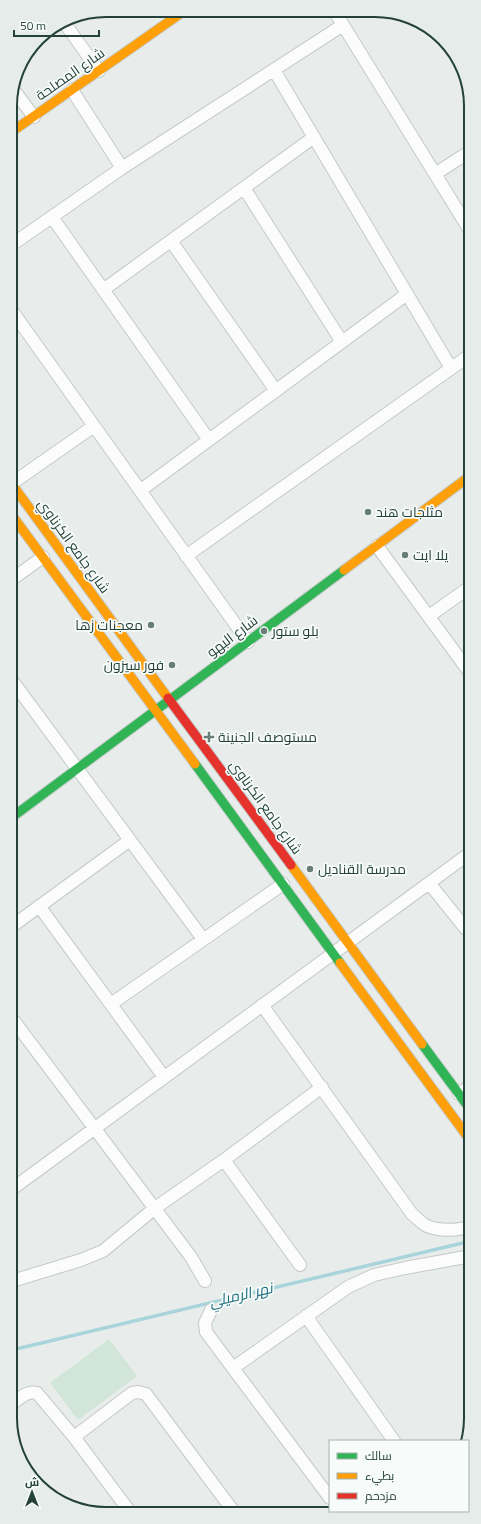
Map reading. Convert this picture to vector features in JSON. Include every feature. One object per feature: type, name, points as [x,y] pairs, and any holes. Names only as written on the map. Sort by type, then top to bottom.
[{"type":"main road","name":"شارع المصلحة","points":[[17,128],[174,17]]},
{"type":"main road","name":"شارع البهو","points":[[17,814],[464,481]]},
{"type":"main road","name":"شارع جامع الكرناوي","points":[[17,491],[464,1101]]},
{"type":"main road","points":[[17,522],[464,1132]]},
{"type":"street","points":[[338,17],[464,220]]},
{"type":"street","points":[[17,241],[122,168],[343,24]]},
{"type":"street","points":[[67,26],[99,71]]},
{"type":"street","points":[[274,70],[452,368]]},
{"type":"street","points":[[72,90],[122,168]]},
{"type":"street","points":[[18,96],[34,117]]},
{"type":"street","points":[[103,290],[314,137]]},
{"type":"street","points":[[435,174],[464,155]]},
{"type":"street","points":[[244,188],[342,342]]},
{"type":"street","points":[[52,218],[209,440]]},
{"type":"street","points":[[171,241],[276,391]]},
{"type":"street","points":[[141,490],[407,294]]},
{"type":"street","points":[[17,318],[248,642]]},
{"type":"street","points":[[186,556],[464,359]]},
{"type":"street","points":[[17,479],[94,426]]},
{"type":"street","points":[[377,546],[464,665]]},
{"type":"street","points":[[17,576],[43,557]]},
{"type":"street","points":[[428,616],[464,591]]},
{"type":"street","points":[[17,692],[77,769],[203,939]]},
{"type":"street","points":[[17,923],[130,840]]},
{"type":"street","points":[[17,1183],[464,857]]},
{"type":"street","points":[[429,883],[464,927]]},
{"type":"street","points":[[111,1004],[283,884]]},
{"type":"street","points":[[40,906],[164,1077]]},
{"type":"street","points":[[262,1005],[412,1214],[426,1226],[447,1230],[464,1228]]},
{"type":"street","points":[[17,1025],[191,1257],[205,1281]]},
{"type":"street","points":[[17,1279],[81,1260],[103,1251],[155,1208],[224,1160],[322,1087]]},
{"type":"street","points":[[459,1094],[464,1090]]},
{"type":"street","points":[[224,1160],[300,1265]]},
{"type":"street","points":[[233,1368],[348,1288],[374,1275],[464,1257]]},
{"type":"street","points":[[211,1310],[205,1323],[206,1332],[329,1497]]},
{"type":"street","points":[[306,1316],[393,1440]]},
{"type":"street","points":[[74,1438],[132,1393],[138,1392],[146,1394],[230,1507]]},
{"type":"street","points":[[17,1401],[28,1393],[37,1393],[74,1438],[126,1507]]},
{"type":"green space","points":[[109,1339],[137,1376],[78,1420],[50,1383]]},
{"type":"waterway","name":"نهر الرميلي","points":[[17,1349],[464,1243]]},
{"type":"traffic: fast","points":[[17,814],[344,570]]},
{"type":"traffic: fast","points":[[195,764],[340,963]]},
{"type":"traffic: fast","points":[[422,1044],[464,1101]]},
{"type":"traffic: slow","points":[[17,128],[175,17]]},
{"type":"traffic: slow","points":[[344,570],[464,480]]},
{"type":"traffic: slow","points":[[17,491],[168,698]]},
{"type":"traffic: slow","points":[[17,522],[195,764]]},
{"type":"traffic: slow","points":[[291,865],[422,1044]]},
{"type":"traffic: slow","points":[[340,963],[464,1132]]},
{"type":"traffic: jam","points":[[168,698],[291,865]]},
{"type":"place","name":"مثلجات هند","points":[[368,512]]},
{"type":"place","name":"يلا ايت","points":[[405,555]]},
{"type":"place","name":"معجنات زها","points":[[151,625]]},
{"type":"place","name":"بلو ستور","points":[[264,631]]},
{"type":"place","name":"فور سيزون","points":[[172,665]]},
{"type":"place","name":"مستوصف الجنينة","points":[[209,737]]},
{"type":"place","name":"مدرسة القناديل","points":[[310,869]]}]
